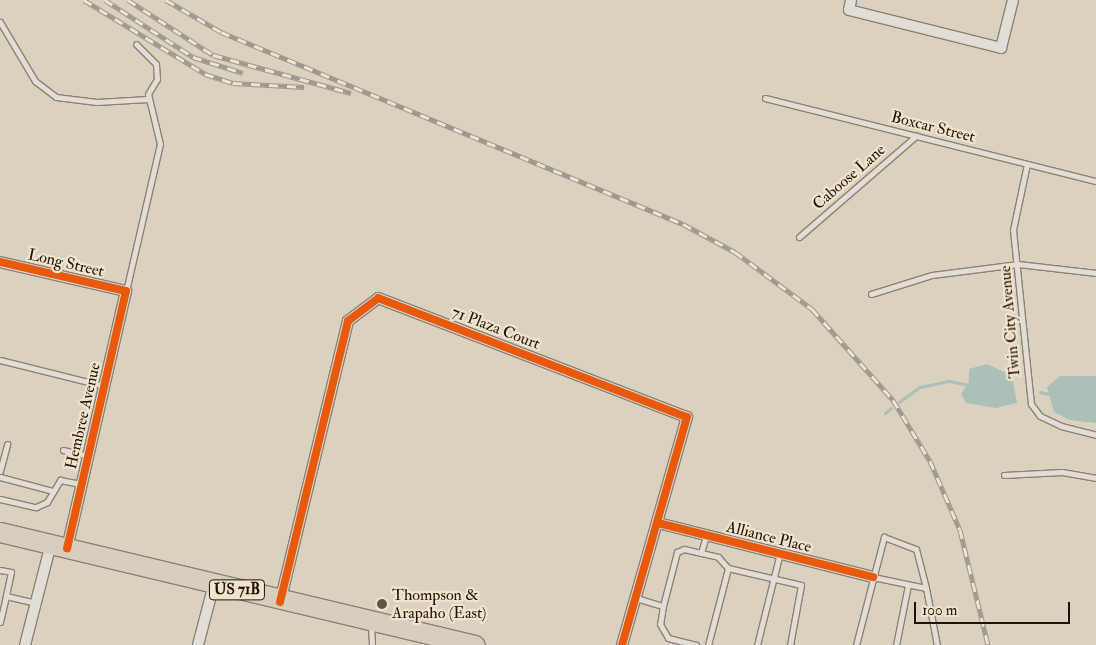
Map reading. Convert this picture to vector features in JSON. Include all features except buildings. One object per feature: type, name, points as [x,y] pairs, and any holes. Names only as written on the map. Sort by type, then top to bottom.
[{"type":"highway","name":"US 71B","points":[[0,532],[280,602],[475,645]]},
{"type":"street","points":[[850,5],[1001,48],[1013,0]]},
{"type":"street","name":"Long Street","points":[[0,262],[126,291]]},
{"type":"street","name":"Hembree Avenue","points":[[24,645],[36,603],[81,484],[126,291]]},
{"type":"street","name":"71 Plaza Court","points":[[280,602],[348,321],[378,298],[687,417],[622,645]]},
{"type":"street","name":"Alliance Place","points":[[658,523],[873,577]]},
{"type":"street","points":[[198,645],[214,584]]},
{"type":"lane","points":[[0,22],[35,81],[56,96],[97,102],[148,99]]},
{"type":"lane","points":[[126,291],[160,144],[148,99],[157,79],[156,64],[136,44]]},
{"type":"lane","name":"Boxcar Street","points":[[765,98],[1096,181]]},
{"type":"lane","name":"Caboose Lane","points":[[799,237],[916,136]]},
{"type":"lane","name":"Twin City Avenue","points":[[1027,164],[1014,214],[1030,404],[1040,416],[1061,426],[1096,435]]},
{"type":"lane","points":[[871,294],[932,275],[1018,264],[1096,273]]},
{"type":"lane","points":[[0,360],[104,386]]},
{"type":"lane","points":[[0,471],[7,444]]},
{"type":"lane","points":[[63,450],[88,456]]},
{"type":"lane","points":[[1004,474],[1062,472],[1096,478]]},
{"type":"lane","points":[[0,477],[53,491]]},
{"type":"lane","points":[[0,499],[36,507],[47,502],[60,480],[81,484]]},
{"type":"lane","points":[[701,553],[706,535]]},
{"type":"lane","points":[[856,645],[884,537],[916,549],[937,645]]},
{"type":"lane","points":[[696,645],[668,638],[660,624],[677,552],[684,549],[718,557],[728,568],[801,585],[803,590],[790,645]]},
{"type":"lane","points":[[757,645],[780,554]]},
{"type":"lane","points":[[708,645],[728,568]]},
{"type":"lane","points":[[0,570],[11,572],[0,622]]},
{"type":"lane","points":[[873,577],[926,588]]},
{"type":"lane","points":[[896,645],[908,585]]},
{"type":"lane","points":[[636,598],[664,606]]},
{"type":"lane","points":[[4,599],[36,603]]},
{"type":"lane","points":[[372,622],[372,645]]},
{"type":"shaded area","points":[[987,364],[1012,376],[1017,403],[996,408],[966,403],[961,394],[969,382],[969,369]]},
{"type":"shaded area","points":[[1060,376],[1096,376],[1096,423],[1070,420],[1054,412],[1047,387]]},
{"type":"waterway","points":[[899,402],[920,387],[949,381],[970,385]]},
{"type":"waterway","points":[[1040,392],[1049,394]]},
{"type":"waterway","points":[[885,413],[891,408]]},
{"type":"railway","points":[[84,0],[205,74],[233,83],[304,87]]},
{"type":"railway","points":[[105,0],[193,57],[243,73]]},
{"type":"railway","points":[[128,0],[213,55],[351,93]]},
{"type":"railway","points":[[166,0],[221,32],[683,224],[735,252],[812,309],[893,400],[930,461],[960,530],[988,645]]},
{"type":"cycle path","points":[[0,262],[126,291],[67,548]]},
{"type":"cycle path","points":[[280,602],[348,321],[378,298],[687,417],[622,645]]},
{"type":"cycle path","points":[[658,523],[873,577]]},
{"type":"place","name":"Thompson & Arapaho (East)","points":[[382,604]]}]
